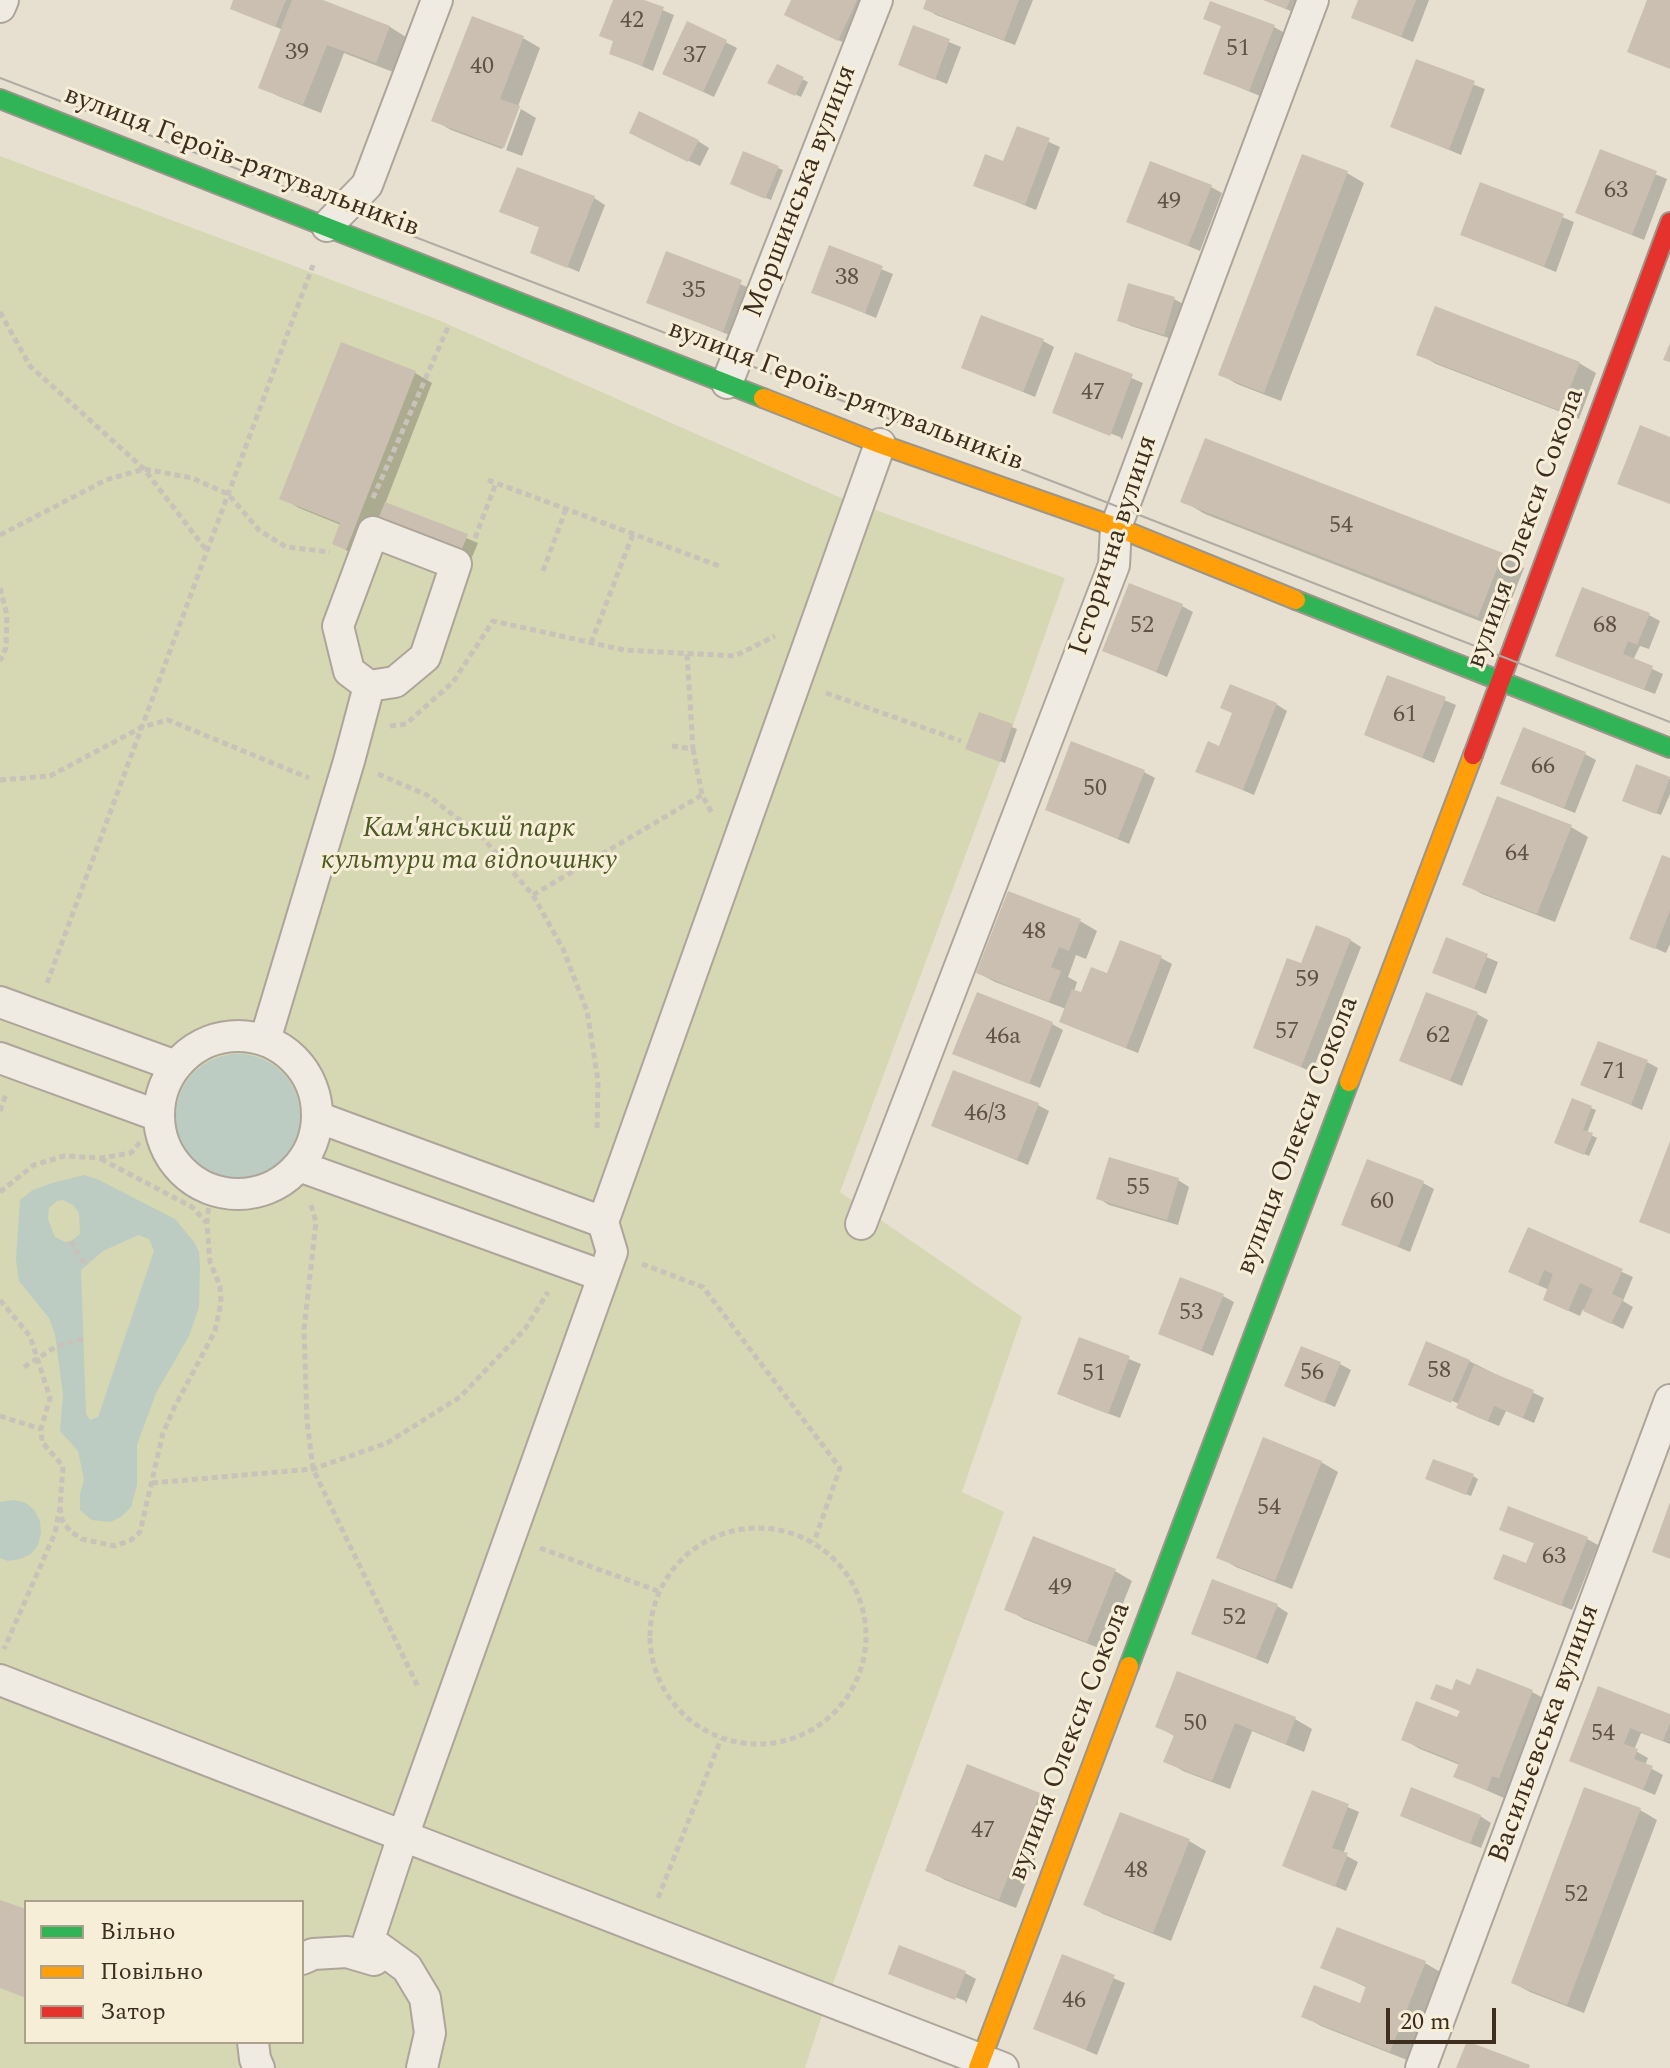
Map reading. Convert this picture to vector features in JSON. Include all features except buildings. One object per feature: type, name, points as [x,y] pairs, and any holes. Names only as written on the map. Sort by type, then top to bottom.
[{"type":"street","points":[[0,7],[3,0]]},
{"type":"street","points":[[327,226],[367,185],[437,0]]},
{"type":"street","name":"Моршинська вулиця","points":[[727,383],[877,0]]},
{"type":"street","name":"Історична вулиця","points":[[861,1224],[1114,565],[1116,527],[1313,0]]},
{"type":"street","name":"вулиця Героїв-рятувальників","points":[[0,99],[880,444],[1116,527],[1670,748]]},
{"type":"street","name":"вулиця Олекси Сокола","points":[[988,2065],[1670,222]]},
{"type":"street","points":[[376,1953],[368,1942],[403,1836],[608,1264],[603,1222],[880,444]]},
{"type":"street","points":[[373,532],[456,564],[425,657],[395,682],[369,686],[349,671],[338,626],[373,532]]},
{"type":"street","points":[[265,1040],[369,686]]},
{"type":"street","points":[[0,1002],[176,1066]]},
{"type":"street","points":[[234,1035],[265,1040],[292,1056],[310,1081],[317,1117],[313,1143],[299,1166],[272,1188],[241,1195],[210,1191],[184,1175],[165,1150],[158,1118],[163,1089],[176,1066],[204,1043],[234,1035]]},
{"type":"street","points":[[8,1062],[158,1118]]},
{"type":"street","points":[[317,1117],[603,1222]]},
{"type":"street","points":[[299,1166],[608,1264]]},
{"type":"street","name":"Васильєвська вулиця","points":[[1421,2068],[1670,1400]]},
{"type":"street","points":[[0,1680],[646,1929],[988,2065]]},
{"type":"street","points":[[304,1958],[313,1954],[347,1952],[374,1960],[378,1947],[407,1968],[425,1998],[430,2033],[422,2068]]},
{"type":"street","points":[[253,2044],[259,2068]]},
{"type":"path","points":[[35,1015],[327,226]]},
{"type":"path","points":[[0,312],[30,366],[144,469],[207,551]]},
{"type":"path","points":[[368,511],[449,325]]},
{"type":"path","points":[[0,535],[106,480],[144,469],[192,478],[228,494],[259,530],[286,547],[333,553]]},
{"type":"path","points":[[488,480],[722,567]]},
{"type":"path","points":[[543,571],[566,509]]},
{"type":"path","points":[[591,643],[633,534]]},
{"type":"path","points":[[0,588],[7,615],[6,648],[0,661]]},
{"type":"path","points":[[479,641],[493,621],[624,650],[735,656],[820,612]]},
{"type":"path","points":[[687,653],[693,749],[702,795],[735,852]]},
{"type":"path","points":[[795,682],[961,741]]},
{"type":"path","points":[[0,780],[50,776],[142,727],[168,720],[340,791]]},
{"type":"path","points":[[672,746],[693,749]]},
{"type":"path","points":[[533,895],[702,795]]},
{"type":"path","points":[[0,1111],[8,1062]]},
{"type":"path","points":[[0,1192],[34,1165],[64,1156],[101,1158],[131,1153],[158,1118]]},
{"type":"path","points":[[101,1158],[192,1207],[207,1223]]},
{"type":"path","points":[[299,1166],[316,1222],[304,1329],[307,1421],[313,1469],[440,1734]]},
{"type":"path","points":[[60,1507],[62,1520],[70,1531],[82,1539],[115,1546],[131,1540],[140,1532],[163,1433],[215,1331],[221,1302],[220,1286],[210,1262],[207,1223],[210,1191]]},
{"type":"path","points":[[71,1241],[85,1265]]},
{"type":"path","points":[[608,1264],[703,1287],[840,1468],[814,1542]]},
{"type":"path","points":[[0,1300],[30,1336],[50,1398],[41,1429],[42,1442],[63,1466],[55,1533],[0,1659]]},
{"type":"path","points":[[24,1367],[57,1346],[83,1339]]},
{"type":"path","points":[[0,1416],[41,1429]]},
{"type":"path","points":[[744,1528],[780,1529],[814,1542],[844,1569],[862,1605],[866,1644],[856,1683],[833,1716],[799,1737],[760,1745],[721,1739],[689,1721],[666,1695],[652,1662],[649,1626],[658,1591],[679,1561],[709,1539],[744,1528]]},
{"type":"path","points":[[509,1536],[658,1591]]},
{"type":"path","points":[[646,1929],[721,1739]]},
{"type":"green space","name":"Кам'янський парк культури та відпочинку","points":[[0,156],[436,319],[839,497],[1065,578],[840,1192],[1022,1317],[962,1492],[1004,1512],[805,2068],[0,2068]]},
{"type":"shaded area","points":[[238,1054],[262,1058],[282,1072],[296,1092],[300,1116],[296,1140],[282,1160],[262,1174],[238,1178],[214,1174],[194,1160],[180,1140],[176,1116],[180,1092],[194,1072],[214,1058]]},
{"type":"shaded area","points":[[84,1175],[97,1179],[175,1219],[199,1252],[199,1307],[189,1336],[156,1393],[137,1445],[137,1485],[131,1507],[110,1522],[92,1520],[80,1510],[84,1479],[78,1451],[60,1431],[63,1395],[55,1334],[49,1318],[19,1281],[16,1259],[20,1200],[33,1190]],"holes":[[[63,1200],[73,1205],[79,1213],[80,1234],[65,1242],[55,1237],[48,1219],[49,1208]],[[138,1235],[149,1239],[154,1251],[98,1417],[90,1420],[86,1414],[81,1270],[103,1251]]]},
{"type":"shaded area","points":[[14,1500],[26,1503],[35,1511],[41,1533],[38,1545],[31,1554],[8,1561],[0,1558],[0,1502]]},
{"type":"tram line","points":[[0,78],[1670,722]]},
{"type":"traffic: fast","points":[[0,99],[763,398]]},
{"type":"traffic: fast","points":[[1296,600],[1670,748]]},
{"type":"traffic: fast","points":[[1129,1666],[1349,1082]]},
{"type":"traffic: slow","points":[[763,398],[880,444],[1116,527],[1296,600]]},
{"type":"traffic: slow","points":[[1349,1082],[1473,755]]},
{"type":"traffic: slow","points":[[978,2068],[1129,1666]]},
{"type":"traffic: jam","points":[[1473,755],[1670,222]]}]
